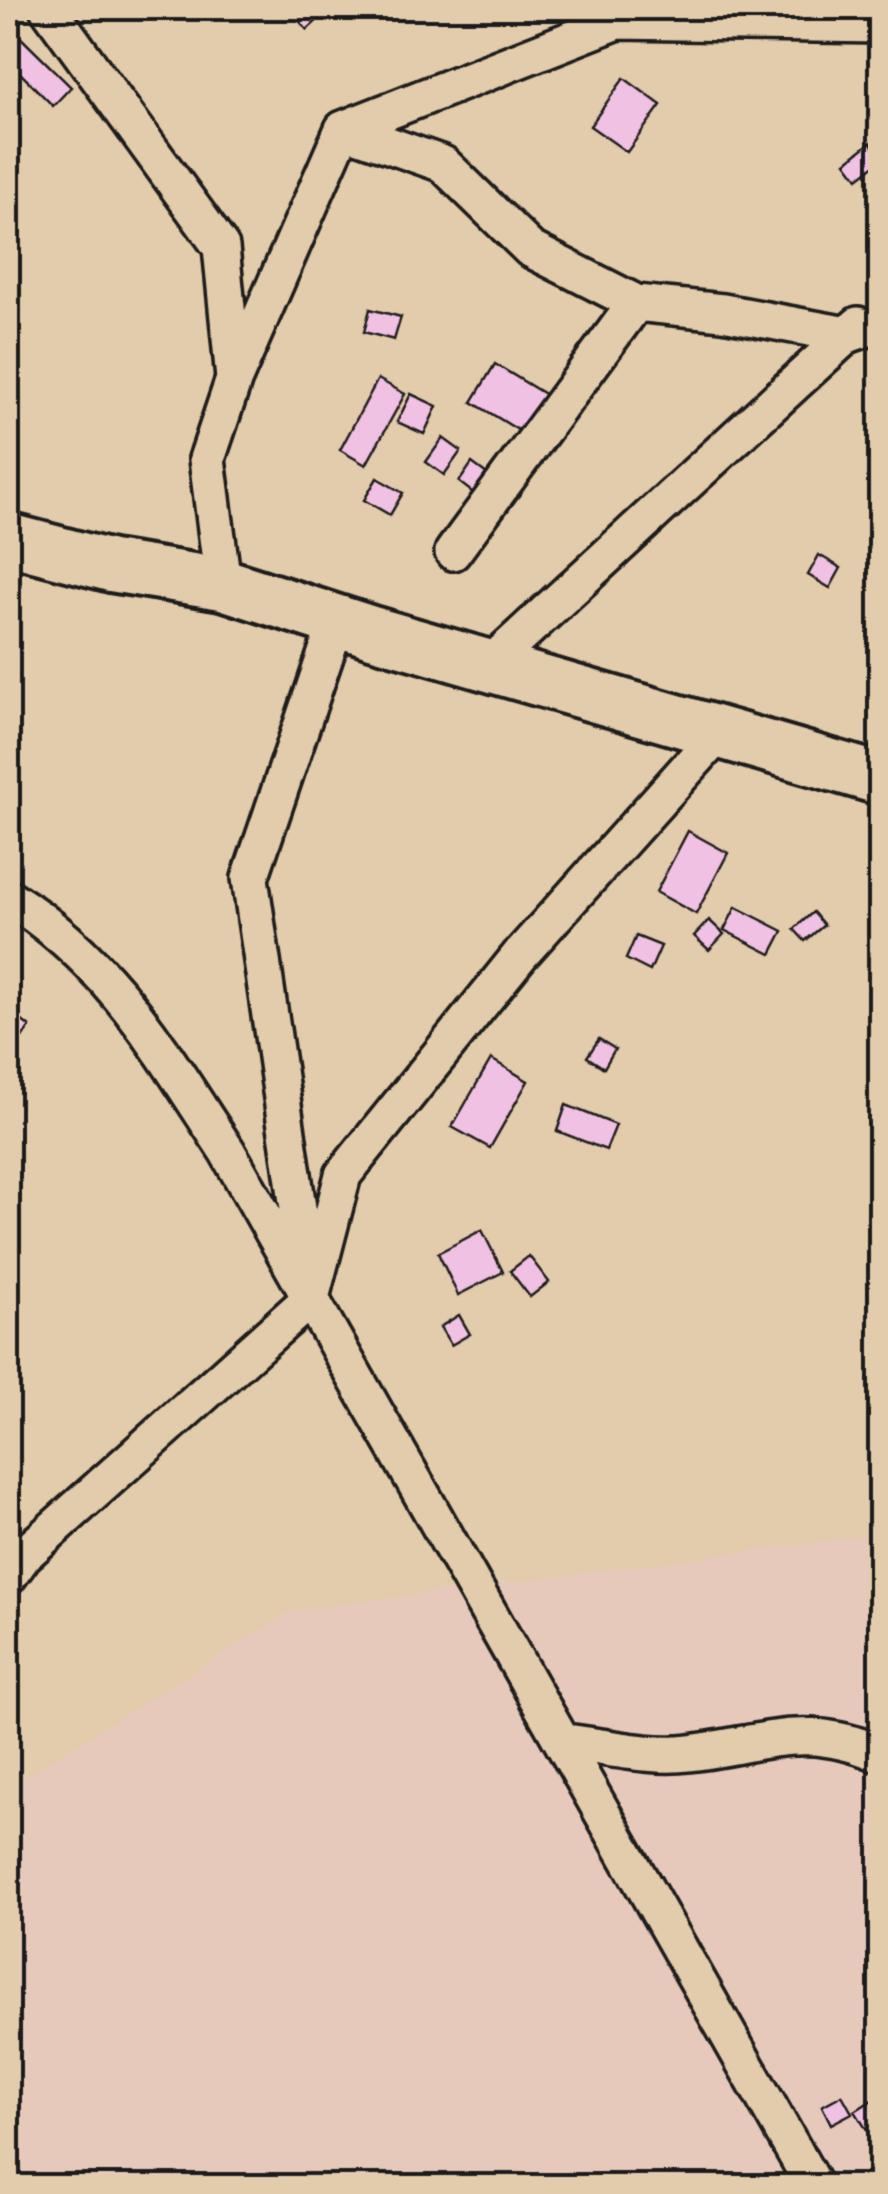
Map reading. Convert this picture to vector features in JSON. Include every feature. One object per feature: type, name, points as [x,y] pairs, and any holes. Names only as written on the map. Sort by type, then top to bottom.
[{"type":"main road","points":[[8,539],[110,566],[223,584],[880,779]]},
{"type":"street","points":[[48,8],[221,247],[234,379]]},
{"type":"street","points":[[223,584],[208,460],[234,379],[344,129],[618,21],[880,25]]},
{"type":"street","points":[[344,129],[443,164],[530,249],[636,303],[864,329]]},
{"type":"street","points":[[453,552],[636,303]]},
{"type":"street","points":[[490,664],[864,329],[880,304]]},
{"type":"street","points":[[311,1298],[250,878],[338,621]]},
{"type":"street","points":[[8,1577],[24,1555],[311,1298],[343,1175],[520,955],[720,731]]},
{"type":"street","points":[[8,897],[50,924],[124,996],[227,1151],[814,2186]]},
{"type":"street","points":[[564,1742],[686,1754],[772,1736],[842,1738],[880,1754]]},
{"type":"shaded area","points":[[880,1534],[880,2186],[8,2186],[8,1787],[292,1611]]},
{"type":"building","points":[[308,8],[322,16],[307,30],[297,18]]},
{"type":"building","points":[[8,25],[71,87],[53,106],[8,61]]},
{"type":"building","points":[[624,78],[661,105],[627,152],[590,126]]},
{"type":"building","points":[[871,142],[880,161],[858,178],[846,162]]},
{"type":"building","points":[[370,309],[401,317],[394,340],[364,332]]},
{"type":"building","points":[[495,364],[546,395],[523,433],[472,402]]},
{"type":"building","points":[[378,379],[405,394],[366,465],[340,450]]},
{"type":"building","points":[[411,394],[437,406],[424,434],[397,422]]},
{"type":"building","points":[[443,438],[461,451],[444,475],[426,462]]},
{"type":"building","points":[[472,463],[491,477],[477,496],[459,482]]},
{"type":"building","points":[[377,478],[403,493],[390,515],[364,500]]},
{"type":"building","points":[[819,555],[841,568],[830,588],[808,575]]},
{"type":"building","points":[[688,831],[728,853],[696,914],[656,892]]},
{"type":"building","points":[[736,907],[783,931],[771,954],[724,930]]},
{"type":"building","points":[[813,912],[824,925],[805,941],[794,929]]},
{"type":"building","points":[[709,920],[724,934],[709,950],[694,936]]},
{"type":"building","points":[[636,936],[661,946],[650,971],[626,959]]},
{"type":"building","points":[[8,1010],[30,1027],[13,1051],[8,1047]]},
{"type":"building","points":[[599,1039],[615,1049],[604,1068],[587,1057]]},
{"type":"building","points":[[491,1059],[528,1081],[490,1148],[452,1127]]},
{"type":"building","points":[[566,1105],[616,1125],[606,1150],[557,1131]]},
{"type":"building","points":[[482,1230],[503,1272],[458,1295],[438,1253]]},
{"type":"building","points":[[529,1256],[549,1282],[530,1297],[510,1271]]},
{"type":"building","points":[[459,1315],[470,1334],[451,1345],[440,1327]]},
{"type":"building","points":[[842,2095],[852,2113],[831,2124],[822,2106]]},
{"type":"building","points":[[880,2095],[880,2152],[855,2111]]}]
